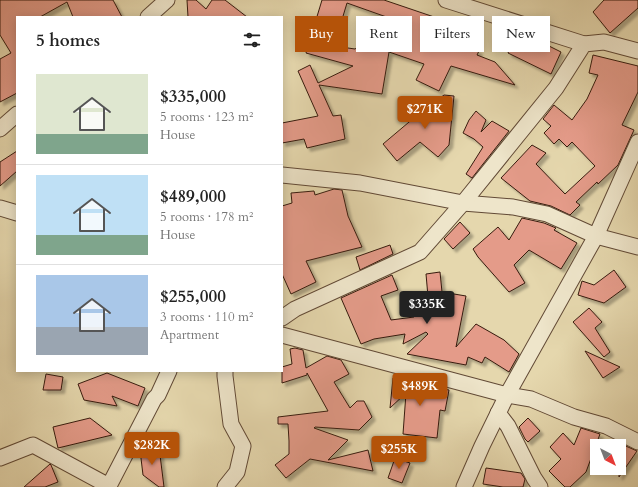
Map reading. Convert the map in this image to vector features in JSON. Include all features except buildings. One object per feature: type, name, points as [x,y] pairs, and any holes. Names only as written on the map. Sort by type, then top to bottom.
[{"type":"street","points":[[446,0],[584,44],[604,42],[638,51]]},
{"type":"street","points":[[283,317],[295,309],[420,252],[463,203],[556,88],[584,44]]},
{"type":"street","points":[[0,129],[16,115]]},
{"type":"street","points":[[464,487],[507,395],[596,236],[638,142]]},
{"type":"street","points":[[283,175],[360,183],[463,203],[514,207],[547,214],[596,236],[638,248]]},
{"type":"street","points":[[0,208],[16,214]]},
{"type":"street","points":[[283,335],[507,395],[531,399],[574,417],[606,426],[638,442]]},
{"type":"street","points":[[0,458],[33,445],[108,487],[154,399],[158,395],[169,372]]},
{"type":"street","points":[[225,372],[231,424],[243,446],[237,472],[225,487]]},
{"type":"street","points":[[498,413],[508,426],[540,487]]}]
